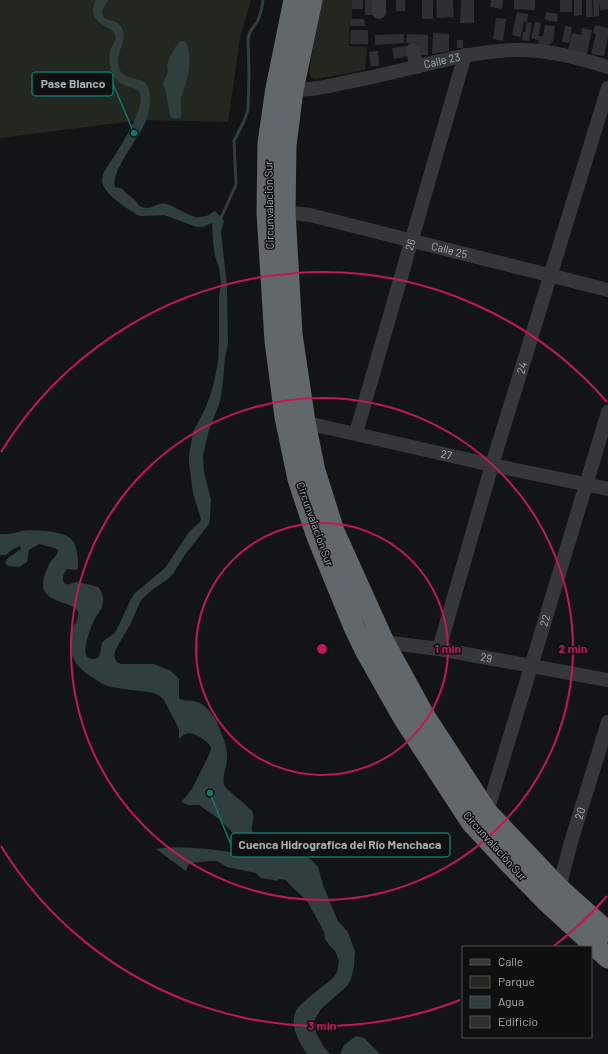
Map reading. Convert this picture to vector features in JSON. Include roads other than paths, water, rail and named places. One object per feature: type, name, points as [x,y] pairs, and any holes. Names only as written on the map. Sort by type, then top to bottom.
[{"type":"highway","name":"Circunvalación Sur","points":[[284,89],[294,0]]},
{"type":"highway","name":"Circunvalación Sur","points":[[312,0],[268,143],[276,213],[275,341],[295,420],[298,479],[316,534],[354,627],[374,646],[404,719],[479,817],[511,865],[608,932]]},
{"type":"highway","name":"Circunvalación Sur","points":[[553,895],[608,958]]},
{"type":"street","points":[[413,50],[416,67]]},
{"type":"street","name":"Calle 23","points":[[284,89],[318,89],[465,55],[494,51],[542,51],[570,56],[608,67]]},
{"type":"street","name":"26","points":[[356,434],[465,55]]},
{"type":"street","name":"24","points":[[439,649],[492,465],[608,88]]},
{"type":"street","name":"Calle 25","points":[[276,213],[310,215],[608,290]]},
{"type":"street","name":"22","points":[[479,817],[531,666],[608,412]]},
{"type":"street","name":"27","points":[[295,420],[492,465],[608,489]]},
{"type":"street","name":"29","points":[[374,646],[439,649],[608,680]]},
{"type":"street","name":"20","points":[[553,895],[608,722]]},
{"type":"water","points":[[96,0],[108,0],[102,11],[103,17],[119,24],[122,29],[124,35],[118,57],[119,68],[126,76],[147,84],[150,94],[150,107],[146,121],[120,165],[115,181],[115,187],[123,189],[136,201],[139,206],[144,208],[162,203],[197,217],[206,216],[215,211],[224,221],[221,232],[227,286],[228,345],[225,357],[223,382],[220,402],[209,430],[203,456],[204,472],[211,500],[209,524],[184,556],[173,574],[141,600],[114,655],[117,662],[121,664],[154,664],[171,671],[179,679],[179,698],[202,704],[210,711],[216,721],[227,751],[227,760],[223,779],[224,785],[253,813],[254,817],[252,830],[255,841],[260,850],[282,852],[308,858],[318,867],[323,885],[334,912],[338,921],[348,932],[355,952],[351,979],[347,986],[321,1009],[315,1019],[316,1033],[330,1054],[307,1054],[298,1039],[294,1028],[294,1017],[298,1008],[333,978],[337,972],[339,961],[335,951],[325,939],[324,932],[307,901],[286,880],[279,879],[276,881],[261,878],[256,873],[227,867],[217,861],[191,863],[188,865],[186,871],[156,849],[184,847],[230,852],[236,847],[238,843],[235,835],[219,819],[199,805],[188,805],[182,801],[192,789],[208,757],[211,749],[210,746],[196,735],[190,733],[179,739],[179,729],[164,700],[160,696],[154,693],[106,686],[79,667],[73,657],[70,645],[70,635],[78,618],[78,612],[73,607],[48,596],[43,585],[45,573],[58,550],[39,544],[29,550],[27,562],[19,567],[8,566],[5,562],[8,558],[21,549],[20,546],[13,549],[6,555],[0,555],[0,534],[27,530],[41,531],[64,535],[73,541],[77,551],[78,569],[67,569],[63,580],[65,584],[77,582],[97,586],[102,593],[102,607],[94,620],[86,645],[87,656],[91,659],[98,658],[102,643],[114,634],[135,593],[165,568],[189,532],[200,522],[201,519],[193,493],[189,455],[193,432],[210,396],[218,362],[219,297],[221,283],[219,268],[215,256],[212,223],[203,227],[197,227],[164,215],[137,215],[111,196],[103,186],[103,174],[127,135],[138,112],[140,94],[136,89],[117,81],[113,75],[110,67],[109,55],[115,35],[113,31],[98,22],[94,16],[93,9]]},
{"type":"water","points":[[180,41],[185,41],[189,51],[190,62],[181,98],[181,117],[176,119],[170,115],[163,83],[168,72],[167,66],[169,58]]},
{"type":"water","points":[[356,1036],[364,1038],[380,1054],[340,1054],[344,1045]]},
{"type":"waterway","points":[[220,220],[236,183],[234,141],[248,110],[248,39],[250,32],[259,17],[263,0]]},
{"type":"place","name":"Pase Blanco","points":[[134,133]]},
{"type":"place","name":"Cuenca Hidrografica del Río Menchaca","points":[[210,793]]}]
